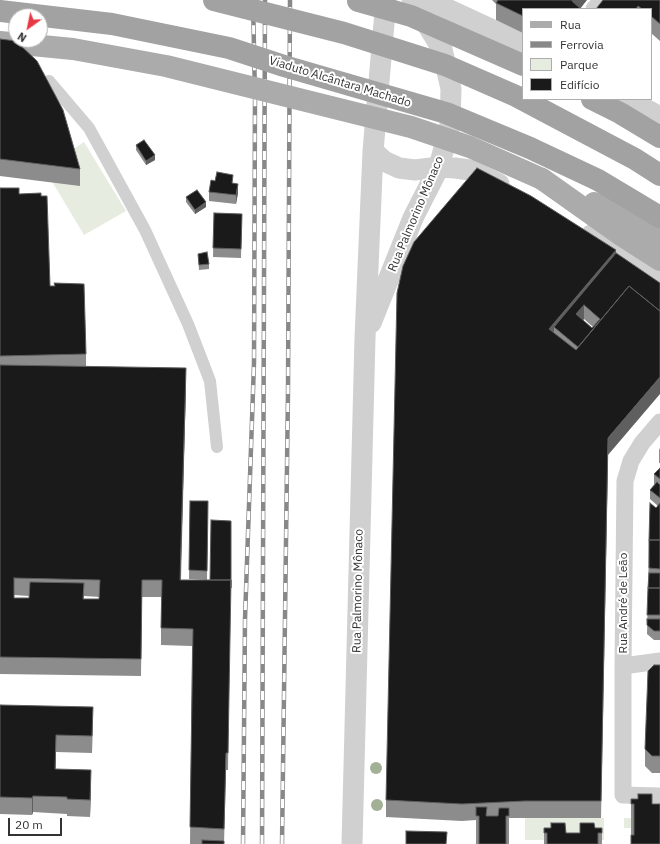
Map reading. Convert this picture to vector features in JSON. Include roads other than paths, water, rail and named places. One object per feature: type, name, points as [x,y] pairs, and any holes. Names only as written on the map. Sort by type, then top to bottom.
[{"type":"highway","points":[[214,0],[344,33],[445,66],[522,99]]},
{"type":"highway","points":[[354,0],[411,16],[522,65]]},
{"type":"highway","name":"Viaduto Alcântara Machado","points":[[0,11],[112,24],[230,48],[291,68],[446,113],[530,148],[591,177],[660,217]]},
{"type":"highway","points":[[524,100],[635,159],[660,175]]},
{"type":"highway","points":[[594,100],[620,113],[660,137]]},
{"type":"main road","name":"Viaduto Alcântara Machado","points":[[0,42],[73,49],[166,66],[411,127],[470,148],[542,179],[609,209],[660,238]]},
{"type":"main road","points":[[542,179],[621,235],[660,260]]},
{"type":"street","name":"Rua Palmorino Mônaco","points":[[352,844],[365,338],[373,151],[386,0]]},
{"type":"street","name":"Rua Palmorino Mônaco","points":[[365,338],[413,218],[439,167],[450,125],[451,89],[442,49],[412,0]]},
{"type":"street","points":[[428,0],[522,44]]},
{"type":"street","points":[[595,8],[602,0]]},
{"type":"street","points":[[49,81],[89,128],[145,230],[188,324],[210,381],[217,447]]},
{"type":"street","points":[[629,100],[660,117]]},
{"type":"street","points":[[373,151],[384,161],[399,168],[415,170],[439,167],[470,170],[512,191]]},
{"type":"street","points":[[572,224],[619,252],[660,282]]},
{"type":"street","name":"Rua André de Leão","points":[[660,422],[642,443],[631,461],[625,481],[623,666],[623,795],[660,796]]},
{"type":"street","points":[[623,666],[660,661]]},
{"type":"railway","points":[[243,844],[245,619],[254,363],[255,97],[253,0]]},
{"type":"railway","points":[[262,844],[265,0]]},
{"type":"railway","points":[[282,844],[288,391],[290,0]]}]
